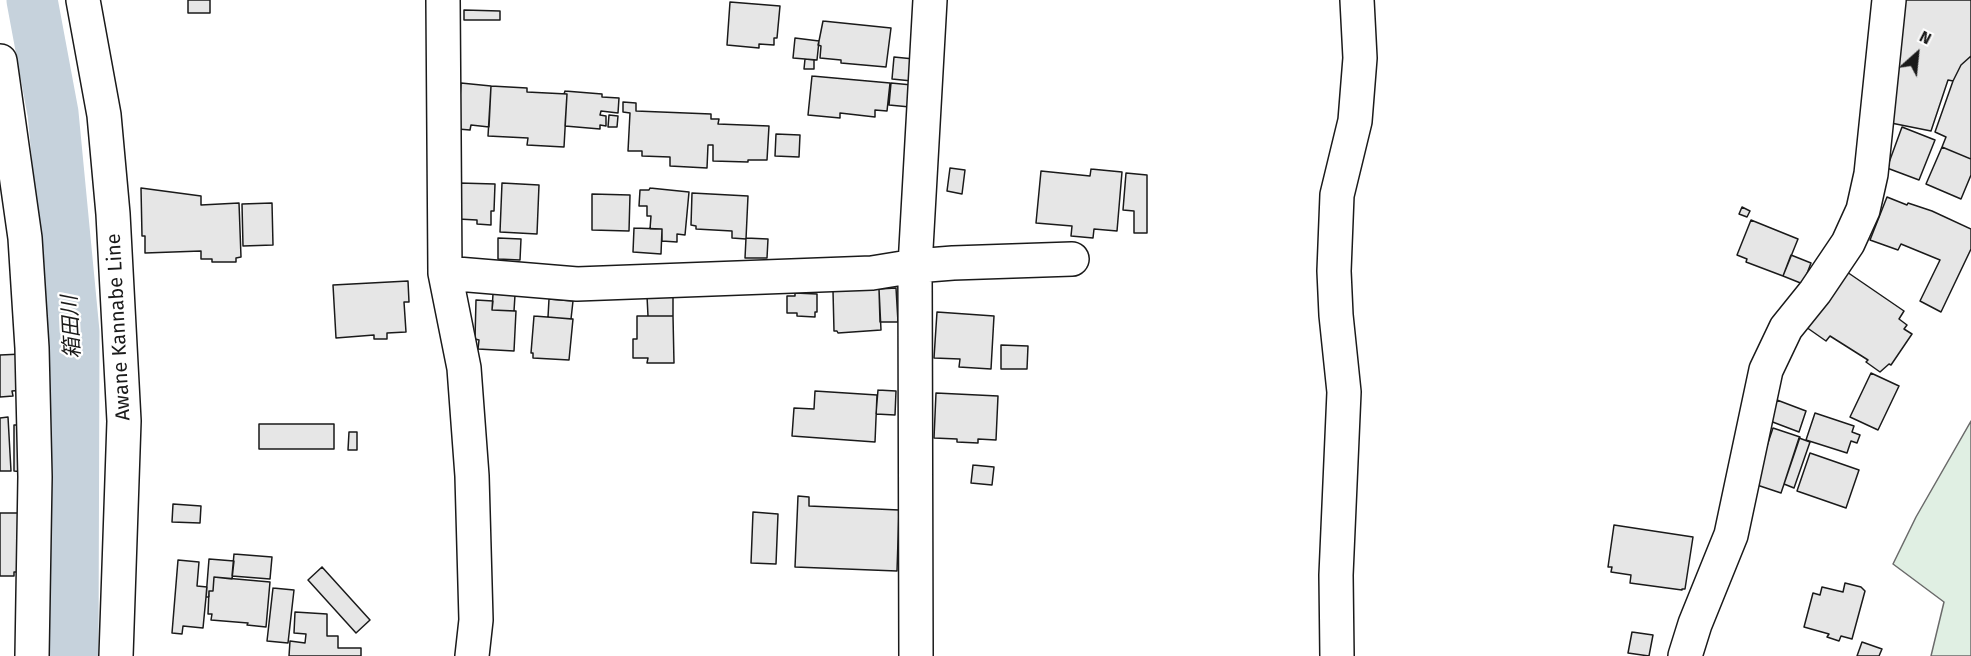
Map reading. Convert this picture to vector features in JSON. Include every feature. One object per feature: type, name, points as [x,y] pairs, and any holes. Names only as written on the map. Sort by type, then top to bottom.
[{"type":"street","name":"Awane Kannabe Line","points":[[83,0],[104,116],[113,214],[124,421],[116,656]]},
{"type":"street","points":[[443,0],[445,273],[464,368],[472,476],[476,620],[472,656]]},
{"type":"street","points":[[916,656],[915,266],[930,0]]},
{"type":"street","points":[[1337,656],[1336,575],[1344,392],[1334,271],[1337,195],[1355,121],[1360,58],[1357,0]]},
{"type":"street","points":[[1686,656],[1695,624],[1731,535],[1766,370],[1786,328],[1815,292],[1848,243],[1863,210],[1871,174],[1889,0]]},
{"type":"street","points":[[0,61],[25,238],[32,348],[35,477],[32,656]]},
{"type":"street","points":[[445,273],[577,284],[872,273],[915,266],[1072,260]]},
{"type":"green space","points":[[1971,421],[1971,656],[1931,656],[1944,602],[1893,564],[1916,517]]},
{"type":"building","points":[[188,0],[210,0],[210,13],[188,13]]},
{"type":"building","points":[[1904,0],[1971,0],[1971,56],[1961,65],[1953,81],[1948,80],[1931,131],[1891,123]]},
{"type":"building","points":[[730,2],[780,6],[777,38],[774,38],[774,45],[759,44],[759,48],[727,45]]},
{"type":"building","points":[[464,10],[500,11],[500,20],[464,20]]},
{"type":"building","points":[[823,21],[891,28],[886,67],[841,63],[841,60],[820,58],[821,46],[818,45]]},
{"type":"building","points":[[795,38],[819,41],[817,60],[793,58]]},
{"type":"building","points":[[1971,56],[1971,159],[1942,147],[1946,137],[1935,132],[1953,81],[1961,65]]},
{"type":"building","points":[[894,57],[914,59],[912,81],[892,79]]},
{"type":"building","points":[[805,59],[814,60],[814,69],[804,69]]},
{"type":"building","points":[[812,76],[890,83],[887,111],[875,110],[875,117],[840,113],[840,118],[808,115]]},
{"type":"building","points":[[461,83],[491,86],[489,127],[471,125],[470,130],[458,129]]},
{"type":"building","points":[[891,83],[912,85],[910,107],[889,105]]},
{"type":"building","points":[[491,86],[527,88],[527,92],[567,94],[564,147],[527,145],[528,138],[488,136]]},
{"type":"building","points":[[565,91],[619,98],[618,113],[601,111],[600,115],[606,116],[606,126],[600,125],[600,129],[565,126],[567,94],[564,94]]},
{"type":"building","points":[[623,102],[636,103],[636,111],[711,114],[711,119],[719,119],[718,124],[769,126],[767,160],[713,161],[713,145],[708,145],[707,168],[670,166],[670,157],[642,156],[642,151],[628,151],[630,113],[623,112]]},
{"type":"building","points":[[609,115],[618,116],[617,127],[608,127]]},
{"type":"building","points":[[1902,127],[1935,140],[1919,180],[1887,168]]},
{"type":"building","points":[[776,134],[800,135],[799,157],[775,156]]},
{"type":"building","points":[[1942,147],[1971,159],[1971,175],[1961,199],[1926,184]]},
{"type":"building","points":[[950,168],[965,170],[962,194],[947,191]]},
{"type":"building","points":[[1091,169],[1122,172],[1117,231],[1094,229],[1093,238],[1071,236],[1072,226],[1036,223],[1041,171],[1090,176]]},
{"type":"building","points":[[1126,173],[1147,175],[1147,233],[1134,233],[1134,211],[1123,210]]},
{"type":"building","points":[[459,183],[495,184],[491,225],[477,224],[477,220],[458,219]]},
{"type":"building","points":[[502,183],[539,185],[537,234],[500,232]]},
{"type":"building","points":[[141,188],[201,196],[201,205],[239,203],[241,257],[236,258],[236,262],[212,262],[212,259],[201,259],[201,251],[145,253],[145,236],[142,236]]},
{"type":"building","points":[[650,188],[689,192],[685,235],[677,234],[677,242],[662,241],[662,229],[650,229],[651,216],[647,216],[647,206],[639,206],[640,190]]},
{"type":"building","points":[[692,193],[748,196],[746,239],[732,238],[732,231],[696,229],[696,226],[691,225]]},
{"type":"building","points":[[592,194],[630,195],[629,231],[592,230]]},
{"type":"building","points":[[1887,197],[1932,211],[1971,229],[1971,249],[1941,312],[1920,301],[1940,260],[1901,244],[1898,250],[1870,240]]},
{"type":"building","points":[[272,203],[273,245],[243,246],[242,204]]},
{"type":"building","points":[[1742,207],[1750,211],[1747,217],[1739,214]]},
{"type":"building","points":[[1751,220],[1798,239],[1783,276],[1746,262],[1747,259],[1737,255]]},
{"type":"building","points":[[634,228],[662,229],[661,254],[633,252]]},
{"type":"building","points":[[498,238],[521,239],[520,260],[498,259]]},
{"type":"building","points":[[746,238],[768,239],[767,258],[745,258]]},
{"type":"building","points":[[1791,255],[1811,263],[1803,284],[1783,276]]},
{"type":"building","points":[[1847,272],[1904,311],[1899,319],[1907,325],[1904,329],[1912,334],[1891,365],[1889,364],[1880,372],[1866,362],[1868,360],[1830,336],[1826,341],[1806,327]]},
{"type":"building","points":[[408,281],[409,302],[404,302],[406,332],[387,333],[387,339],[374,339],[374,335],[336,338],[333,285]]},
{"type":"building","points":[[896,288],[898,322],[880,322],[879,289]]},
{"type":"building","points":[[879,289],[881,330],[838,333],[834,331],[833,291]]},
{"type":"building","points":[[795,293],[817,294],[815,317],[787,313],[787,296],[795,296]]},
{"type":"building","points":[[493,294],[515,295],[514,311],[492,310]]},
{"type":"building","points":[[647,296],[673,296],[673,316],[648,316]]},
{"type":"building","points":[[549,299],[573,301],[571,319],[548,317]]},
{"type":"building","points":[[476,300],[493,301],[492,310],[516,311],[514,351],[478,349],[479,340],[475,339]]},
{"type":"building","points":[[937,312],[994,316],[991,369],[959,367],[960,359],[934,358]]},
{"type":"building","points":[[534,316],[573,319],[569,360],[533,358],[533,353],[531,353]]},
{"type":"building","points":[[637,316],[673,316],[674,363],[647,363],[648,358],[633,358],[633,339],[637,339]]},
{"type":"building","points":[[1001,345],[1028,346],[1027,369],[1001,369]]},
{"type":"building","points":[[22,354],[24,390],[12,391],[13,396],[0,397],[0,355]]},
{"type":"building","points":[[1871,373],[1899,386],[1878,430],[1850,417]]},
{"type":"building","points":[[878,390],[896,391],[895,415],[876,414]]},
{"type":"building","points":[[815,391],[877,395],[875,442],[792,436],[794,408],[814,409]]},
{"type":"building","points":[[936,393],[998,396],[996,440],[978,439],[978,443],[934,438]]},
{"type":"building","points":[[1777,400],[1806,411],[1799,432],[1770,421]]},
{"type":"building","points":[[1815,413],[1854,426],[1852,432],[1860,435],[1857,443],[1851,441],[1847,453],[1806,440]]},
{"type":"building","points":[[8,417],[11,471],[0,471],[0,418]]},
{"type":"building","points":[[259,424],[334,424],[334,449],[259,449]]},
{"type":"building","points":[[14,425],[24,425],[24,472],[14,471]]},
{"type":"building","points":[[1773,428],[1800,437],[1781,493],[1754,484]]},
{"type":"building","points":[[349,432],[357,432],[357,450],[348,450]]},
{"type":"building","points":[[1799,438],[1810,442],[1794,488],[1784,484]]},
{"type":"building","points":[[1810,453],[1859,470],[1846,508],[1797,491]]},
{"type":"building","points":[[973,465],[994,467],[992,485],[971,483]]},
{"type":"building","points":[[798,496],[809,497],[809,506],[899,510],[897,571],[795,567]]},
{"type":"building","points":[[173,504],[201,506],[200,523],[172,522]]},
{"type":"building","points":[[753,512],[778,514],[776,564],[751,563]]},
{"type":"building","points":[[0,513],[24,513],[24,572],[14,572],[14,576],[0,576]]},
{"type":"building","points":[[1614,525],[1693,537],[1685,589],[1630,583],[1631,575],[1611,572],[1612,567],[1608,567]]},
{"type":"building","points":[[234,554],[272,557],[270,579],[232,576]]},
{"type":"building","points":[[209,559],[234,561],[232,579],[214,577],[213,591],[209,591],[209,597],[206,597]]},
{"type":"building","points":[[178,560],[199,562],[197,586],[207,587],[203,628],[183,626],[182,634],[172,633]]},
{"type":"building","points":[[322,567],[370,620],[356,633],[308,580]]},
{"type":"building","points":[[214,577],[270,582],[266,627],[211,620],[212,614],[208,614],[209,591],[213,591]]},
{"type":"building","points":[[1845,583],[1861,587],[1865,591],[1852,639],[1841,636],[1839,641],[1827,637],[1829,634],[1804,627],[1813,593],[1820,595],[1822,587],[1843,592]]},
{"type":"building","points":[[273,588],[294,590],[288,643],[267,641]]},
{"type":"building","points":[[295,612],[327,614],[327,636],[338,636],[338,648],[361,648],[361,656],[289,656],[290,641],[305,643],[306,634],[294,633]]},
{"type":"building","points":[[1632,632],[1653,635],[1649,656],[1628,653]]},
{"type":"building","points":[[1862,642],[1882,649],[1879,656],[1857,656]]},
{"type":"waterway","name":"箱田川","points":[[32,0],[53,113],[74,332],[73,656]]}]
